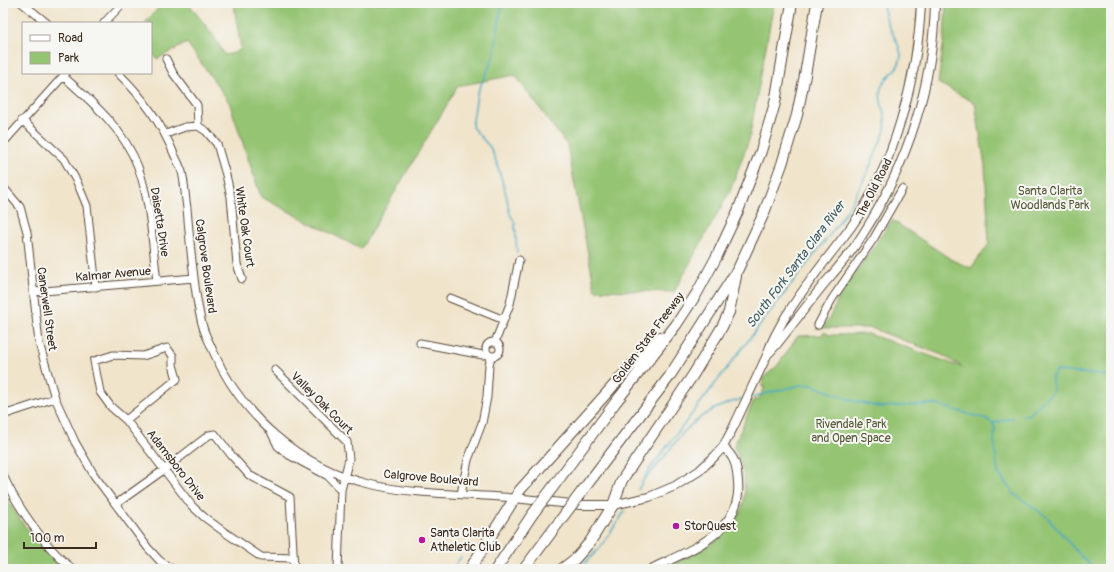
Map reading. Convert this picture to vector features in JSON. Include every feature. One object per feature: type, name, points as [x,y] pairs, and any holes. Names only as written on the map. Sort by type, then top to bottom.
[{"type":"highway","name":"Golden State Freeway","points":[[496,569],[532,515],[615,403],[676,325],[697,293],[717,256],[738,211],[761,151],[775,103],[792,3]]},
{"type":"highway","points":[[524,569],[669,377],[738,269],[764,213],[782,164],[797,115],[817,3]]},
{"type":"highway","points":[[562,569],[583,551],[613,505],[622,480],[693,374],[722,327],[729,312],[738,269]]},
{"type":"highway","points":[[470,569],[514,498],[541,465],[607,395],[631,366],[685,312]]},
{"type":"main road","name":"The Old Road","points":[[768,353],[771,342],[789,311],[852,225],[868,198],[886,162],[908,95],[916,56],[921,3]]},
{"type":"main road","name":"The Old Road","points":[[768,353],[777,344],[851,252],[875,214],[899,168],[915,124],[927,84],[934,37],[935,3]]},
{"type":"main road","points":[[651,569],[709,540],[718,533],[730,518],[737,498],[739,486],[737,470],[733,457],[723,447],[742,411],[768,353]]},
{"type":"main road","name":"Calgrove Boulevard","points":[[514,498],[581,505],[613,505],[648,497],[675,486],[699,471],[712,460],[723,447]]},
{"type":"street","points":[[22,3],[46,22]]},
{"type":"street","points":[[105,22],[122,3]]},
{"type":"street","points":[[166,59],[173,73],[196,105],[198,126],[177,129],[166,134]]},
{"type":"street","name":"Calgrove Boulevard","points":[[119,74],[134,89],[152,111],[166,134],[182,172],[194,278],[203,327],[222,369],[235,391],[250,411],[271,432],[290,447],[307,458],[344,476],[371,484],[398,489],[514,498]]},
{"type":"street","points":[[3,143],[22,120],[64,75]]},
{"type":"street","name":"Daisetta Drive","points":[[64,75],[112,124],[138,166],[149,210],[157,281]]},
{"type":"street","points":[[22,120],[64,159],[77,182],[87,206],[96,286]]},
{"type":"street","name":"White Oak Court","points":[[198,126],[206,131],[217,144],[226,175],[231,197],[237,264],[242,279]]},
{"type":"street","name":"Canerwell Street","points":[[3,187],[20,207],[26,232],[39,343],[55,398],[75,442],[94,475],[148,548],[160,561],[172,569]]},
{"type":"street","points":[[818,325],[832,299],[874,238],[902,189]]},
{"type":"street","points":[[420,344],[483,355],[495,355],[499,352],[499,346],[496,342],[512,296],[519,260]]},
{"type":"street","name":"Kalmar Avenue","points":[[33,292],[194,278]]},
{"type":"street","points":[[450,298],[504,320]]},
{"type":"street","name":"Adamsboro Drive","points":[[126,420],[177,379],[172,365],[172,356],[167,348],[144,356],[113,355],[94,361],[100,392],[111,407],[126,420],[192,506],[204,517],[261,557],[293,558]]},
{"type":"street","points":[[461,494],[468,460],[482,424],[487,397],[490,355]]},
{"type":"street","name":"Valley Oak Court","points":[[275,370],[347,442],[349,459],[341,490],[338,569]]},
{"type":"street","points":[[3,415],[55,398]]},
{"type":"street","points":[[271,432],[278,446],[289,455],[328,476],[341,490]]},
{"type":"street","points":[[116,504],[209,436],[215,434],[249,475],[290,497],[294,569]]},
{"type":"street","points":[[3,474],[21,509],[50,547],[67,565],[73,569]]},
{"type":"green space","points":[[163,3],[188,3],[213,35],[225,55],[234,53],[241,49],[234,6],[238,3],[774,3],[749,140],[730,191],[674,292],[595,290],[567,145],[515,75],[458,86],[361,249],[261,197],[229,102],[187,43],[157,59],[152,53],[152,22],[146,22]]},
{"type":"green space","points":[[946,3],[1111,3],[1111,569],[662,569],[703,549],[720,537],[732,525],[741,510],[745,492],[743,471],[734,446],[754,399],[758,400],[765,387],[762,387],[763,378],[777,366],[798,336],[822,335],[824,332],[830,335],[869,334],[964,368],[942,355],[871,328],[816,328],[823,326],[828,321],[840,295],[892,220],[952,260],[971,268],[989,244],[985,166],[975,103],[938,83],[944,39]]},
{"type":"green space","points":[[3,491],[18,517],[45,552],[63,569],[3,569]]},
{"type":"waterway","points":[[503,3],[494,56],[477,94],[472,127],[490,147],[496,161],[506,194],[510,214],[515,223],[517,253]]},
{"type":"waterway","name":"South Fork Santa Clara River","points":[[638,490],[649,470],[834,229],[851,204],[865,177],[885,130],[886,124],[880,98],[881,88],[886,79],[896,69],[901,55],[898,44],[885,15],[882,3]]},
{"type":"waterway","points":[[1021,416],[1031,413],[1053,391],[1052,377],[1056,371],[1111,376]]},
{"type":"waterway","points":[[752,397],[800,385],[812,385],[853,401],[880,407],[934,404],[986,419],[993,423],[995,429],[994,440],[998,473],[1014,494],[1047,517],[1077,552],[1094,569]]},
{"type":"waterway","points":[[644,479],[650,474],[684,432],[703,415],[725,404],[742,399]]},
{"type":"waterway","points":[[993,423],[1013,418]]},
{"type":"waterway","name":"South Fork Santa Clara River","points":[[579,569],[600,548],[625,511]]},
{"type":"waterway","points":[[452,569],[461,557]]},
{"type":"place","name":"StorQuest","points":[[676,526]]},
{"type":"place","name":"Santa Clarita Atheletic Club","points":[[422,540]]},
{"type":"park label","name":"Santa Clarita Woodlands Park","points":[[1050,198]]},
{"type":"park label","name":"Rivendale Park and Open Space","points":[[851,431]]}]
